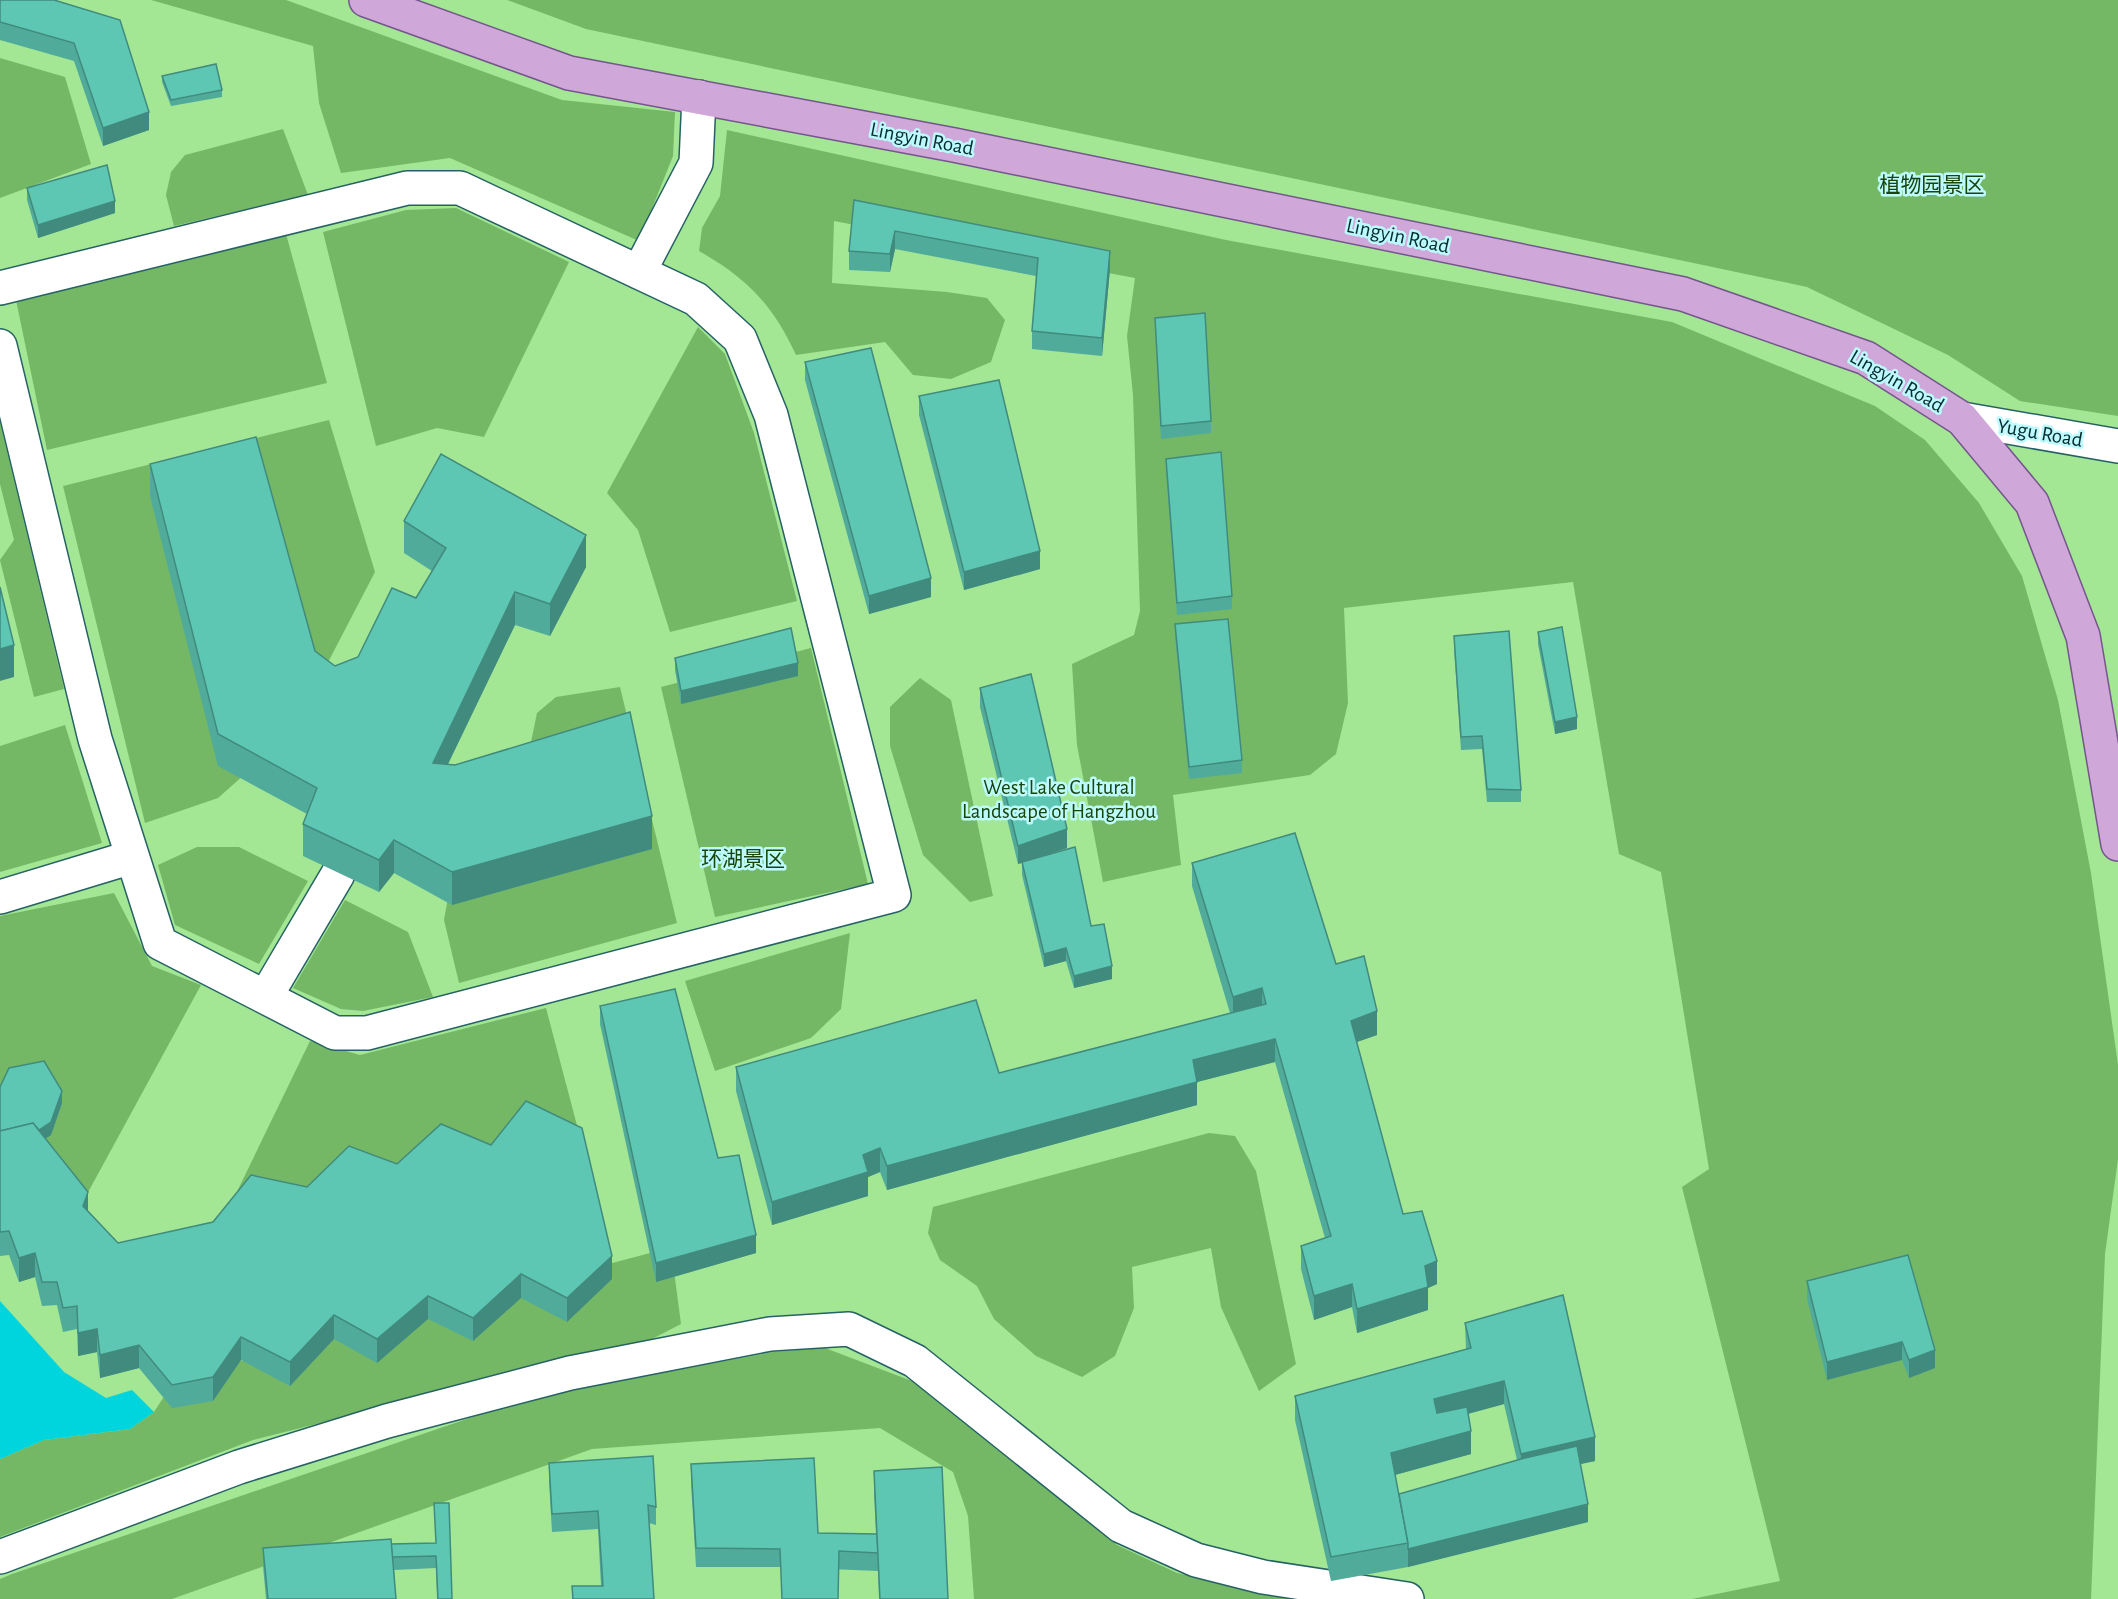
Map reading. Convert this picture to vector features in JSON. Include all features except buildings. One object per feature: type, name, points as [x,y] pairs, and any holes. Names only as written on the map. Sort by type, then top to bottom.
[{"type":"main road","name":"Lingyin Road","points":[[366,0],[569,73],[954,145],[1683,294],[1866,358],[1962,419],[2032,503],[2083,636],[2118,844]]},
{"type":"street","points":[[639,272],[696,163],[699,97]]},
{"type":"street","points":[[0,288],[407,188],[460,188],[696,299],[740,339],[771,415],[894,895],[367,1032],[335,1033],[160,943],[95,739],[0,346]]},
{"type":"street","name":"Yugu Road","points":[[1962,419],[2118,446]]},
{"type":"street","points":[[0,897],[132,857]]},
{"type":"street","points":[[266,996],[338,874]]},
{"type":"street","points":[[0,1557],[239,1467],[387,1421],[605,1366],[770,1334],[849,1329],[915,1361],[1121,1526],[1196,1560],[1263,1577],[1407,1599]]},
{"type":"green space","name":"环湖景区","points":[[0,0],[2118,0],[2118,1599],[0,1599]]},
{"type":"green space","points":[[151,0],[286,0],[562,100],[675,112],[673,156],[639,241],[450,158],[341,173],[319,103],[313,46]]},
{"type":"green space","name":"植物园景区","points":[[507,0],[2118,0],[2118,416],[2020,401],[1948,355],[1807,287],[586,29]]},
{"type":"green space","points":[[0,58],[65,77],[91,164],[0,198]]},
{"type":"green space","points":[[283,129],[308,195],[174,226],[166,195],[171,172],[185,155]]},
{"type":"green space","points":[[727,130],[1226,240],[1672,322],[1875,406],[1925,440],[1979,503],[2022,576],[2058,700],[2091,873],[2118,1065],[2118,1159],[2105,1254],[2091,1599],[1692,1599],[1780,1581],[1682,1187],[1709,1169],[1661,872],[1619,854],[1573,582],[1344,608],[1348,703],[1336,754],[1310,775],[1173,795],[1181,865],[1103,882],[1077,745],[1072,664],[1134,635],[1140,611],[1133,395],[1127,336],[1135,278],[834,221],[832,283],[947,292],[987,298],[1005,320],[991,362],[951,379],[913,375],[885,342],[796,355],[778,321],[757,294],[731,272],[699,251],[702,228],[720,196]]},
{"type":"green space","points":[[456,208],[569,262],[484,437],[437,428],[376,446],[323,232],[406,210]]},
{"type":"green space","points":[[286,234],[327,383],[47,450],[16,300]]},
{"type":"green space","points":[[698,327],[725,354],[754,433],[797,601],[670,632],[638,530],[607,493]]},
{"type":"green space","points":[[329,420],[375,572],[299,718],[443,824],[531,742],[537,713],[556,697],[620,687],[677,923],[459,983],[444,920],[451,881],[264,757],[218,798],[145,823],[63,486]]},
{"type":"green space","points":[[0,422],[64,689],[34,697],[0,560],[14,540],[0,484]]},
{"type":"green space","points":[[811,648],[868,884],[715,917],[661,687]]},
{"type":"green space","points":[[920,678],[951,700],[993,896],[970,902],[923,855],[890,746],[890,707]]},
{"type":"green space","points":[[65,725],[102,843],[0,872],[0,746]]},
{"type":"green space","points":[[197,847],[239,847],[308,881],[259,964],[175,925],[158,865]]},
{"type":"green space","points":[[114,893],[152,966],[201,985],[62,1240],[0,1217],[0,916]]},
{"type":"green space","points":[[345,900],[408,932],[433,997],[363,1011],[341,1009],[293,988]]},
{"type":"green space","points":[[850,933],[841,1009],[811,1038],[715,1071],[685,981]]},
{"type":"green space","points":[[546,1008],[579,1133],[553,1150],[232,1202],[310,1041],[360,1055]]},
{"type":"green space","points":[[1209,1133],[1235,1136],[1256,1171],[1296,1364],[1259,1391],[1221,1307],[1211,1248],[1132,1267],[1134,1308],[1115,1356],[1082,1377],[1036,1356],[994,1319],[977,1286],[940,1260],[928,1233],[933,1207]]},
{"type":"green space","points":[[654,1252],[674,1271],[681,1324],[650,1340],[253,1440],[0,1537],[0,1459],[44,1440],[130,1429],[154,1412],[176,1378]]},
{"type":"green space","points":[[825,1348],[925,1386],[1117,1545],[1177,1573],[1289,1599],[974,1599],[968,1516],[953,1472],[880,1428],[592,1449],[172,1599],[0,1599],[0,1579],[12,1574],[528,1398],[773,1352]]},
{"type":"water","points":[[0,1301],[64,1372],[106,1398],[132,1390],[154,1412],[130,1429],[44,1440],[0,1459]]},
{"type":"park label","name":"West Lake Cultural Landscape of Hangzhou","points":[[1059,799]]}]
